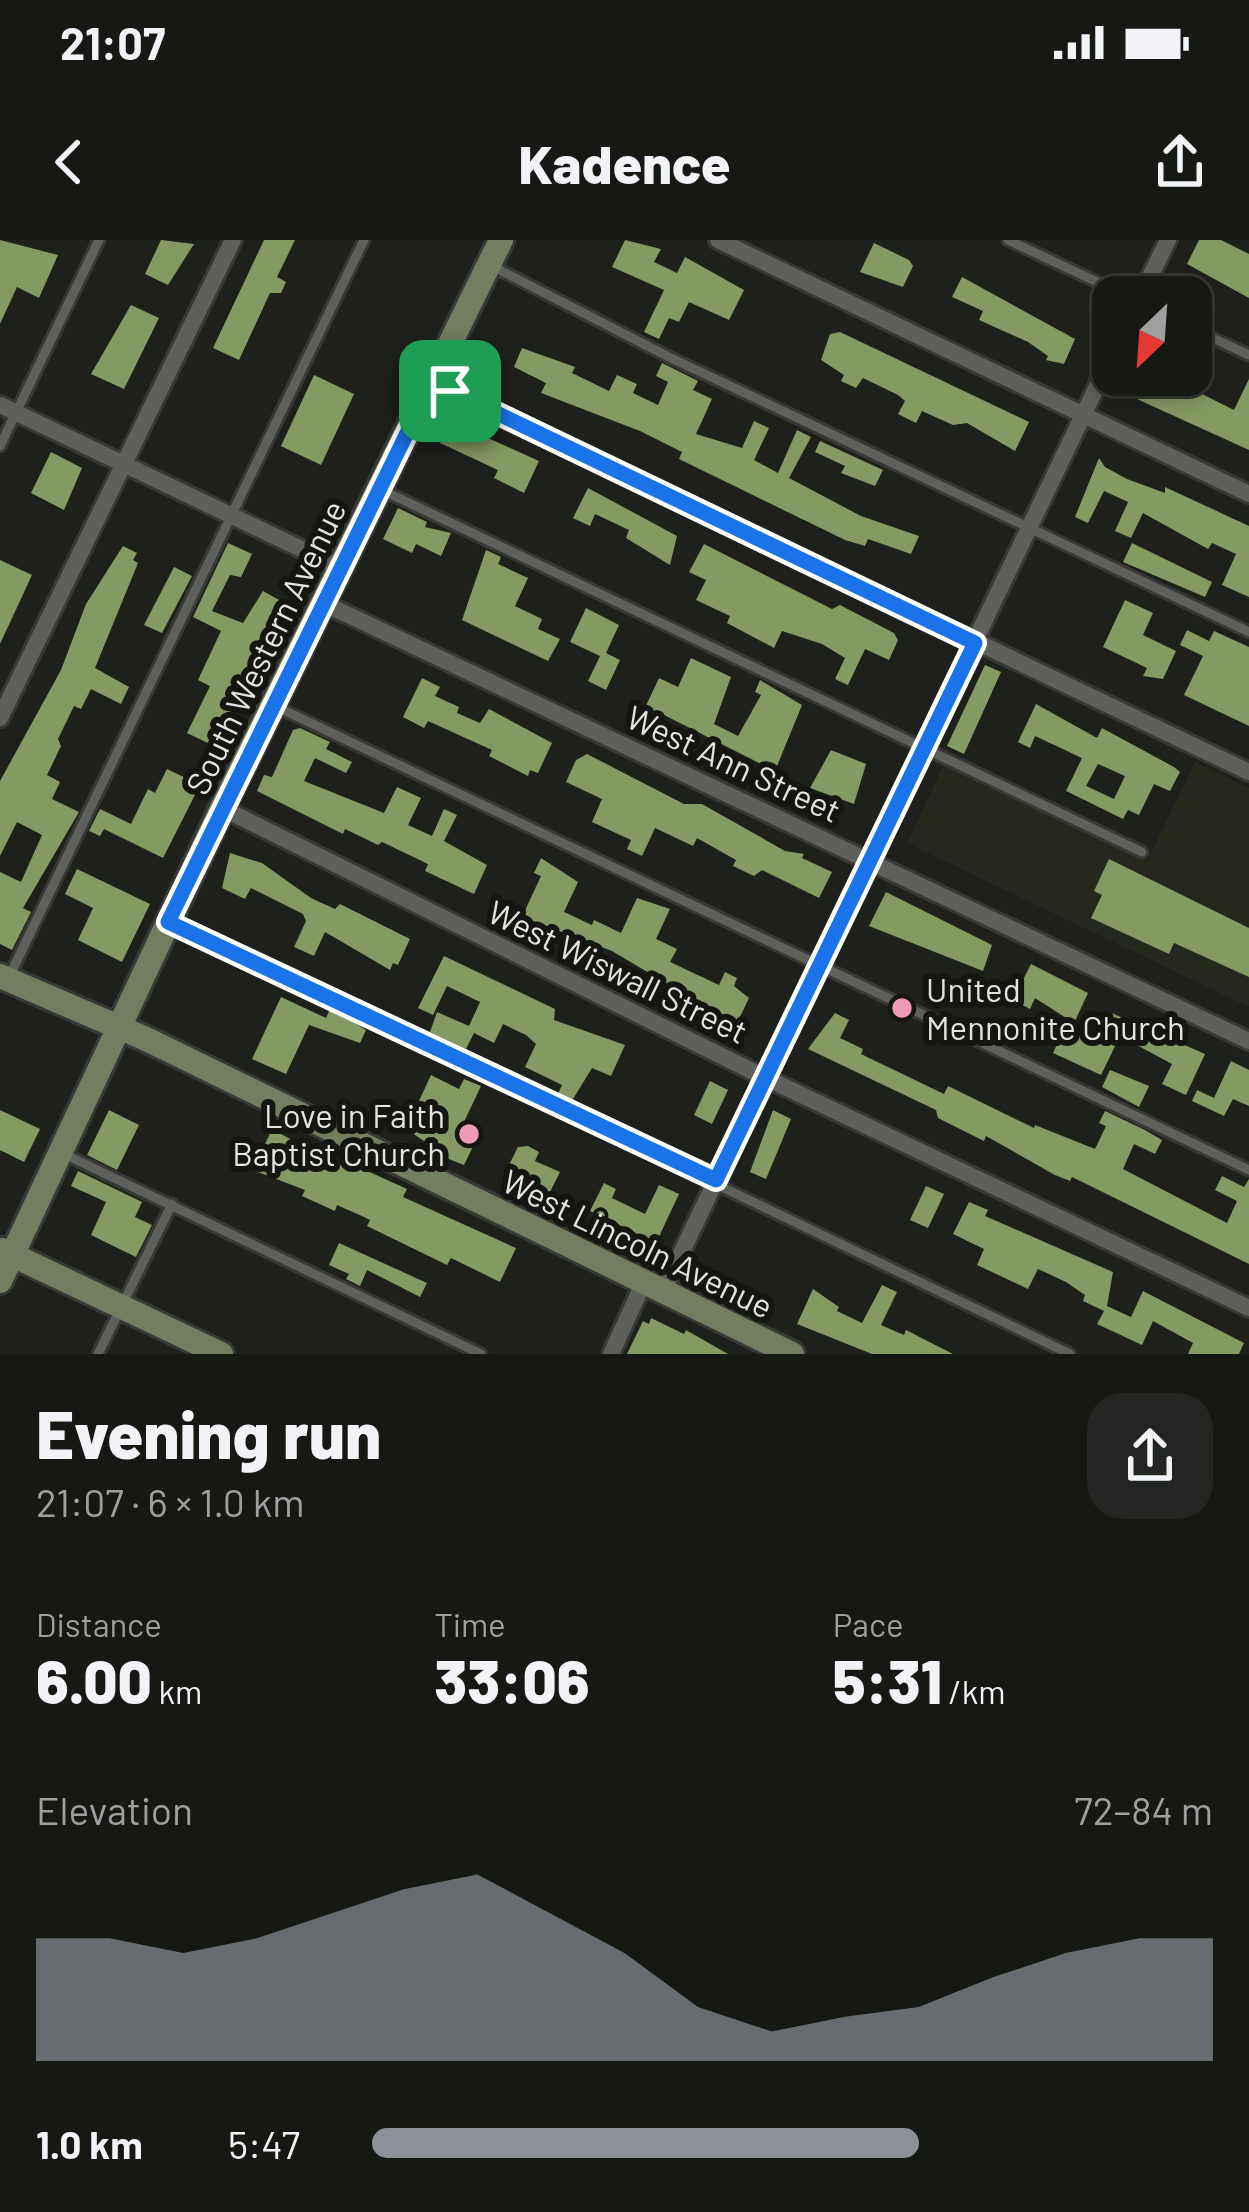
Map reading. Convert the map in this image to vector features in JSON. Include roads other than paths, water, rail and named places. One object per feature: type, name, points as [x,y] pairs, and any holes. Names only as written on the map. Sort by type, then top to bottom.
[{"type":"main road","name":"South Western Avenue","points":[[0,1281],[6,1252],[60,1152],[222,808],[501,240]]},
{"type":"main road","name":"West Lincoln Avenue","points":[[4,978],[118,1026],[792,1354]]},
{"type":"main road","points":[[6,1252],[221,1354]]},
{"type":"street","points":[[0,718],[233,240]]},
{"type":"street","points":[[718,240],[1249,494]]},
{"type":"street","points":[[1150,276],[1168,240]]},
{"type":"street","points":[[432,382],[1249,772]]},
{"type":"street","points":[[611,1354],[716,1180],[1092,396]]},
{"type":"street","points":[[8,409],[341,568]]},
{"type":"street","name":"West Ann Street","points":[[323,603],[1249,1041]]},
{"type":"street","name":"West Wiswall Street","points":[[222,808],[766,1078],[1249,1308]]},
{"type":"lane","points":[[0,446],[8,409],[99,240]]},
{"type":"lane","points":[[4,978],[364,240]]},
{"type":"lane","points":[[1008,240],[1092,280]]},
{"type":"lane","points":[[489,265],[670,358],[1249,632]]},
{"type":"lane","points":[[1212,338],[1249,356]]},
{"type":"lane","points":[[380,489],[1142,852]]},
{"type":"lane","points":[[273,705],[1249,1170]]},
{"type":"lane","points":[[168,922],[716,1180],[1070,1354]]},
{"type":"lane","points":[[60,1152],[481,1354]]},
{"type":"lane","points":[[98,1354],[172,1204]]},
{"type":"place","name":"United Mennonite Church","points":[[902,1008]]},
{"type":"place","name":"Love in Faith Baptist Church","points":[[469,1134]]}]
